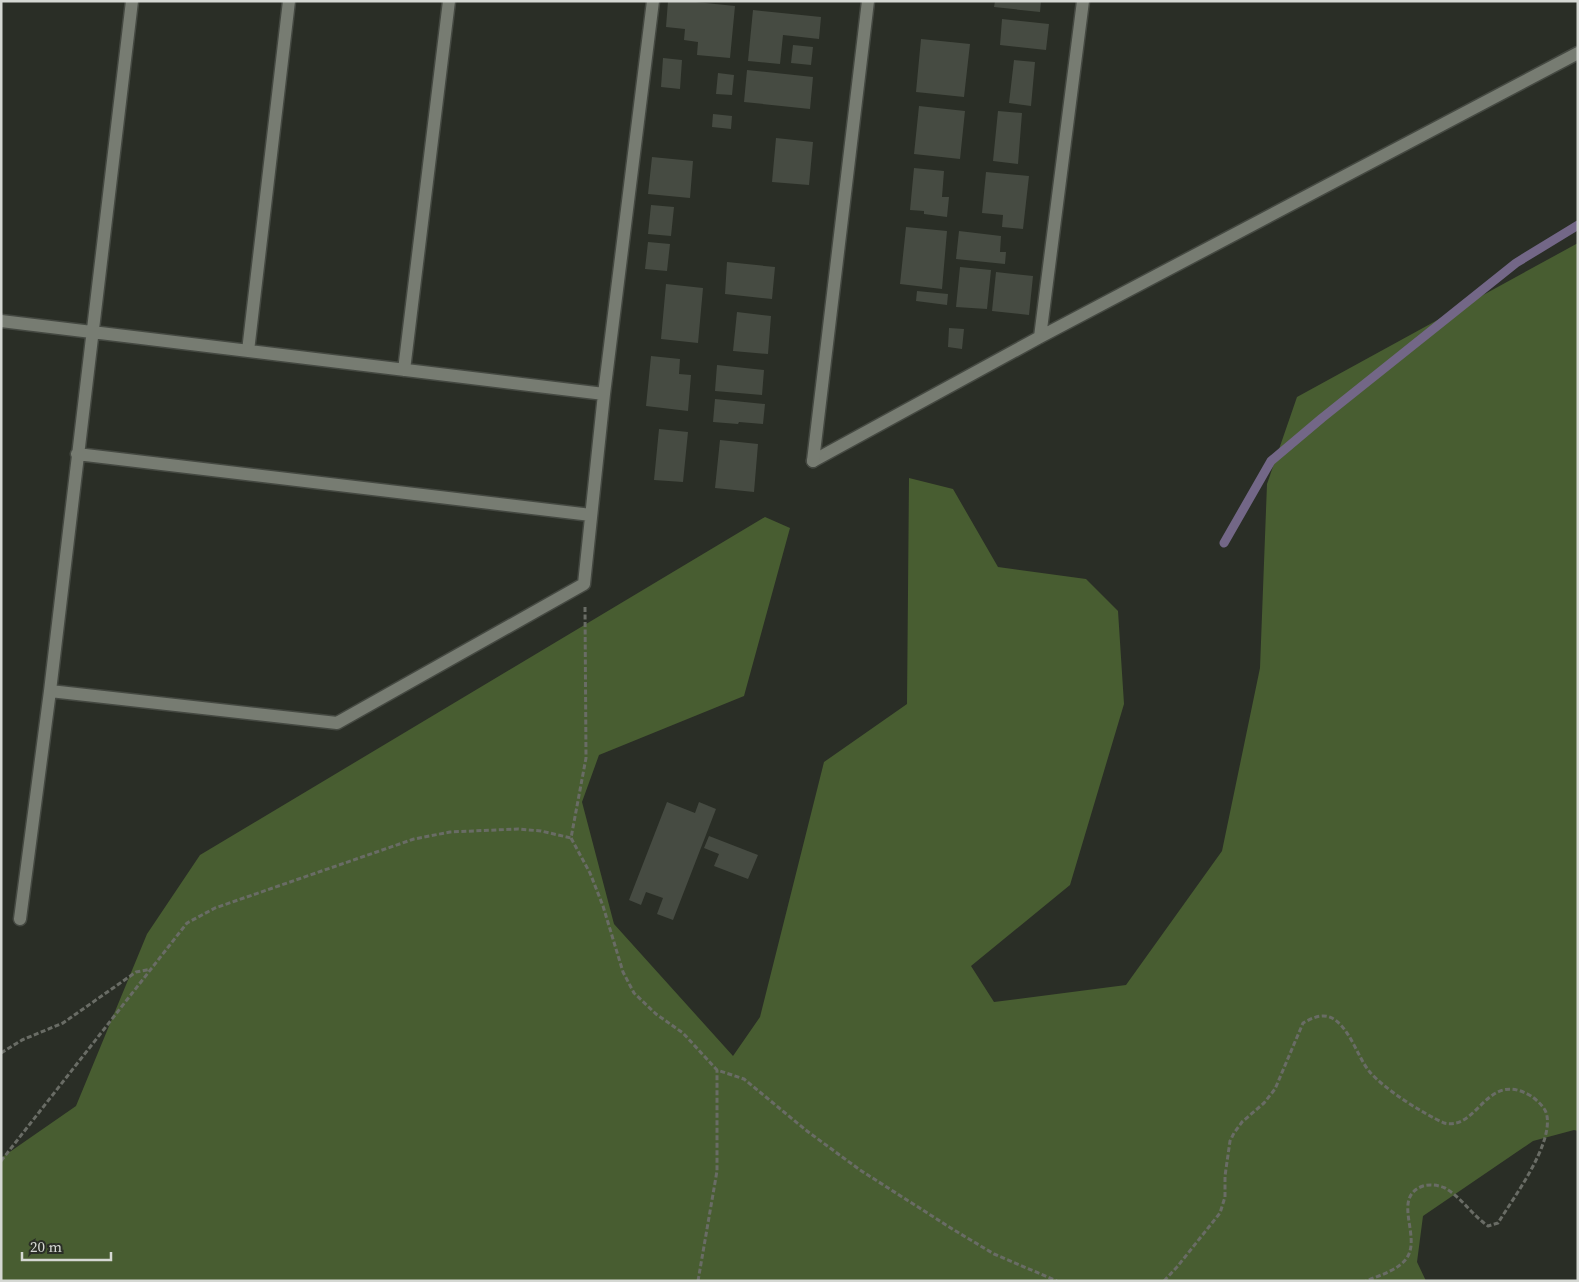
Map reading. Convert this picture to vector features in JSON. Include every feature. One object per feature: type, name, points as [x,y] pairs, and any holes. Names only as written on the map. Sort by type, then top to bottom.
[{"type":"street","points":[[20,919],[50,691],[132,1]]},
{"type":"street","points":[[248,351],[289,1]]},
{"type":"street","points":[[404,370],[449,1]]},
{"type":"street","points":[[50,691],[337,723],[584,584],[604,394],[653,1]]},
{"type":"street","points":[[868,1],[813,461],[1040,337],[1578,53]]},
{"type":"street","points":[[1040,337],[1083,1]]},
{"type":"street","points":[[1,321],[604,394]]},
{"type":"street","points":[[77,454],[591,515]]},
{"type":"path","points":[[584,584],[586,758],[571,838],[590,874],[603,906],[623,972],[634,993],[656,1014],[683,1033],[717,1070],[744,1079],[860,1170],[994,1254],[1057,1281]]},
{"type":"path","points":[[1,1161],[188,923],[215,908],[414,839],[450,832],[518,830],[541,831],[571,838]]},
{"type":"path","points":[[1,1053],[22,1040],[63,1023],[136,972],[152,968]]},
{"type":"path","points":[[1164,1281],[1220,1213],[1225,1197],[1225,1176],[1230,1141],[1234,1132],[1242,1122],[1264,1104],[1275,1089],[1303,1023],[1323,1015],[1333,1019],[1350,1037],[1368,1070],[1380,1082],[1444,1123],[1452,1125],[1465,1120],[1491,1095],[1511,1089],[1524,1092],[1537,1099],[1547,1114],[1548,1128],[1542,1148],[1498,1223],[1488,1226],[1477,1218],[1458,1197],[1444,1188],[1429,1184],[1416,1189],[1409,1197],[1408,1211],[1411,1242],[1408,1256],[1394,1269],[1366,1281]]},
{"type":"path","points":[[698,1281],[717,1171],[717,1070]]},
{"type":"green space","points":[[1578,243],[1578,1131],[1574,1130],[1533,1141],[1423,1216],[1417,1262],[1426,1281],[1,1281],[1,1158],[76,1106],[147,934],[200,855],[765,517],[790,528],[744,696],[599,755],[582,802],[614,924],[733,1056],[760,1017],[824,762],[907,704],[909,478],[953,489],[998,567],[1086,579],[1118,611],[1124,704],[1070,885],[971,966],[994,1002],[1126,985],[1222,851],[1260,668],[1267,484],[1297,397]]},
{"type":"building","points":[[668,1],[735,6],[730,58],[697,55],[698,42],[684,40],[685,29],[666,27]]},
{"type":"building","points":[[995,1],[1041,1],[1040,12],[994,7]]},
{"type":"building","points":[[753,10],[821,17],[819,39],[783,35],[780,64],[748,61]]},
{"type":"building","points":[[1002,19],[1049,24],[1046,50],[1000,45]]},
{"type":"building","points":[[921,39],[970,44],[964,97],[916,92]]},
{"type":"building","points":[[793,45],[813,47],[811,65],[791,63]]},
{"type":"building","points":[[663,58],[682,60],[680,89],[661,87]]},
{"type":"building","points":[[1014,60],[1035,62],[1031,106],[1009,103]]},
{"type":"building","points":[[747,70],[813,77],[810,109],[744,102]]},
{"type":"building","points":[[718,73],[734,75],[732,95],[716,94]]},
{"type":"building","points":[[919,106],[965,111],[960,159],[914,154]]},
{"type":"building","points":[[998,111],[1022,113],[1018,164],[993,161]]},
{"type":"building","points":[[713,114],[732,116],[731,129],[712,127]]},
{"type":"building","points":[[776,138],[813,142],[809,185],[772,182]]},
{"type":"building","points":[[652,157],[693,161],[690,198],[648,194]]},
{"type":"building","points":[[914,168],[944,171],[942,197],[949,197],[947,217],[924,214],[924,211],[910,210]]},
{"type":"building","points":[[986,172],[1029,176],[1023,229],[1002,227],[1003,215],[982,213]]},
{"type":"building","points":[[651,205],[674,207],[671,236],[648,234]]},
{"type":"building","points":[[906,227],[947,231],[942,289],[900,284]]},
{"type":"building","points":[[959,231],[1001,236],[1000,252],[1006,252],[1005,264],[956,259]]},
{"type":"building","points":[[648,242],[670,244],[667,271],[645,269]]},
{"type":"building","points":[[727,262],[775,267],[772,299],[725,294]]},
{"type":"building","points":[[960,267],[991,270],[987,309],[956,307]]},
{"type":"building","points":[[996,272],[1033,276],[1029,315],[992,311]]},
{"type":"building","points":[[666,284],[703,288],[698,343],[661,339]]},
{"type":"building","points":[[917,291],[948,294],[947,305],[916,301]]},
{"type":"building","points":[[737,312],[771,316],[768,354],[733,351]]},
{"type":"building","points":[[949,328],[964,329],[962,349],[948,347]]},
{"type":"building","points":[[651,356],[680,359],[679,374],[691,375],[688,411],[646,406]]},
{"type":"building","points":[[717,365],[764,370],[762,395],[715,391]]},
{"type":"building","points":[[715,399],[765,404],[763,424],[713,422]]},
{"type":"building","points":[[659,429],[688,432],[683,482],[654,480]]},
{"type":"building","points":[[720,440],[758,444],[754,492],[715,488]]},
{"type":"building","points":[[667,802],[695,813],[699,802],[716,809],[673,920],[657,914],[663,898],[646,892],[641,905],[629,900]]},
{"type":"building","points":[[709,836],[758,855],[748,879],[714,866],[719,854],[704,848]]},
{"type":"waterway","points":[[1224,543],[1271,461],[1516,263],[1578,225]]}]
